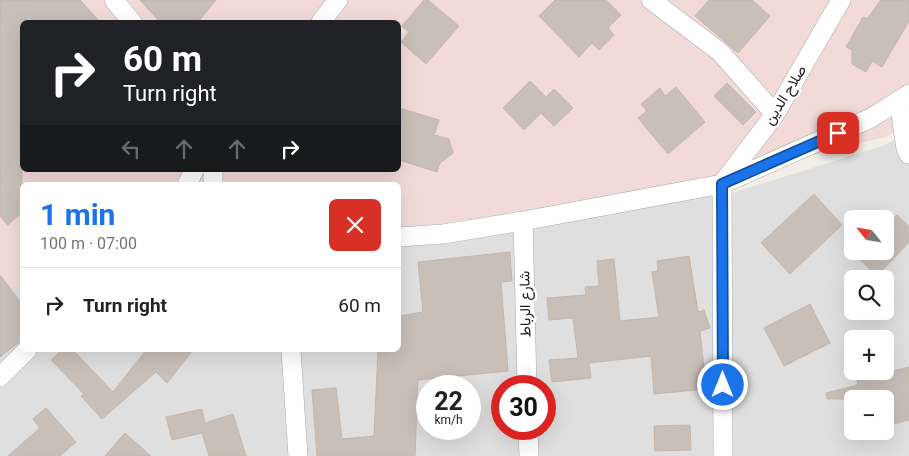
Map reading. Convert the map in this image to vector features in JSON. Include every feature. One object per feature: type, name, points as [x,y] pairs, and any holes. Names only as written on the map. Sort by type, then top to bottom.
[{"type":"street","points":[[114,0],[130,20]]},
{"type":"street","points":[[323,20],[338,0]]},
{"type":"street","points":[[650,0],[720,52],[775,114]]},
{"type":"street","name":"صلاح الدين","points":[[722,184],[775,114],[841,0]]},
{"type":"street","points":[[401,237],[442,234],[524,221],[722,184],[871,118],[904,98],[906,148],[909,154]]},
{"type":"street","points":[[722,184],[723,456]]},
{"type":"street","name":"شارع الرباط","points":[[524,221],[527,375]]},
{"type":"street","points":[[0,378],[25,352]]},
{"type":"street","points":[[291,352],[298,456]]},
{"type":"street","points":[[528,440],[529,456]]},
{"type":"shaded area","points":[[0,0],[20,20],[20,172],[22,172],[22,182],[20,182],[20,352],[401,352],[401,229],[722,184],[723,196],[882,146],[909,133],[909,456],[0,456]]},
{"type":"shaded area","points":[[0,0],[909,0],[909,125],[885,137],[759,168],[557,226],[401,240],[401,182],[20,182],[20,285],[0,293]]},
{"type":"building","points":[[0,0],[80,0],[98,20],[20,20],[20,172],[22,172],[22,182],[20,182],[20,214],[8,225],[0,216]]},
{"type":"building","points":[[140,0],[216,0],[200,20],[158,20]]},
{"type":"building","points":[[424,0],[428,0],[459,26],[426,64],[401,42],[409,32],[402,26]]},
{"type":"building","points":[[555,0],[606,0],[621,15],[608,28],[614,35],[599,50],[592,43],[579,57],[539,16]]},
{"type":"building","points":[[709,0],[752,0],[770,16],[738,53],[695,16]]},
{"type":"building","points":[[881,0],[909,0],[909,21],[882,67],[872,61],[866,72],[852,64],[852,50],[846,47],[863,17],[867,19]]},
{"type":"building","points":[[530,81],[546,97],[554,89],[573,108],[554,126],[541,113],[524,130],[503,108]]},
{"type":"building","points":[[727,83],[756,112],[743,125],[714,96]]},
{"type":"building","points":[[676,87],[705,122],[668,154],[638,118],[647,111],[641,104],[660,88],[665,96]]},
{"type":"building","points":[[401,109],[439,120],[434,135],[449,139],[453,153],[440,163],[437,172],[401,161]]},
{"type":"building","points":[[814,194],[842,225],[790,274],[761,243]]},
{"type":"building","points":[[897,215],[909,227],[909,242],[894,258],[894,218]]},
{"type":"building","points":[[510,252],[512,281],[501,282],[508,371],[468,375],[416,375],[415,456],[317,456],[312,390],[336,388],[342,439],[374,436],[378,352],[401,352],[401,316],[423,312],[418,262]]},
{"type":"building","points":[[689,256],[698,312],[704,310],[710,328],[700,331],[706,389],[654,394],[651,356],[589,363],[591,378],[556,382],[556,375],[551,375],[549,360],[578,358],[573,318],[549,320],[547,298],[586,295],[585,287],[599,286],[597,261],[614,259],[620,321],[659,317],[652,272],[658,271],[657,261]]},
{"type":"building","points":[[860,260],[892,260],[883,270],[871,270]]},
{"type":"building","points":[[0,275],[20,301],[20,342],[0,357]]},
{"type":"building","points":[[810,304],[830,343],[784,366],[764,328]]},
{"type":"building","points":[[60,352],[75,352],[113,392],[144,352],[191,352],[167,383],[156,372],[102,419],[81,396],[84,394],[51,360]]},
{"type":"building","points":[[909,367],[909,420],[894,424],[894,390],[844,390],[844,399],[827,399],[826,393],[858,385],[857,380],[894,380],[894,371]]},
{"type":"building","points":[[46,408],[76,442],[60,456],[8,456],[40,428],[33,419]]},
{"type":"building","points":[[202,409],[205,423],[233,414],[246,456],[209,456],[202,433],[172,440],[166,417]]},
{"type":"building","points":[[690,425],[691,450],[655,451],[654,426]]},
{"type":"building","points":[[125,433],[151,456],[105,456]]},
{"type":"route","points":[[723,385],[722,184],[838,133]]}]
